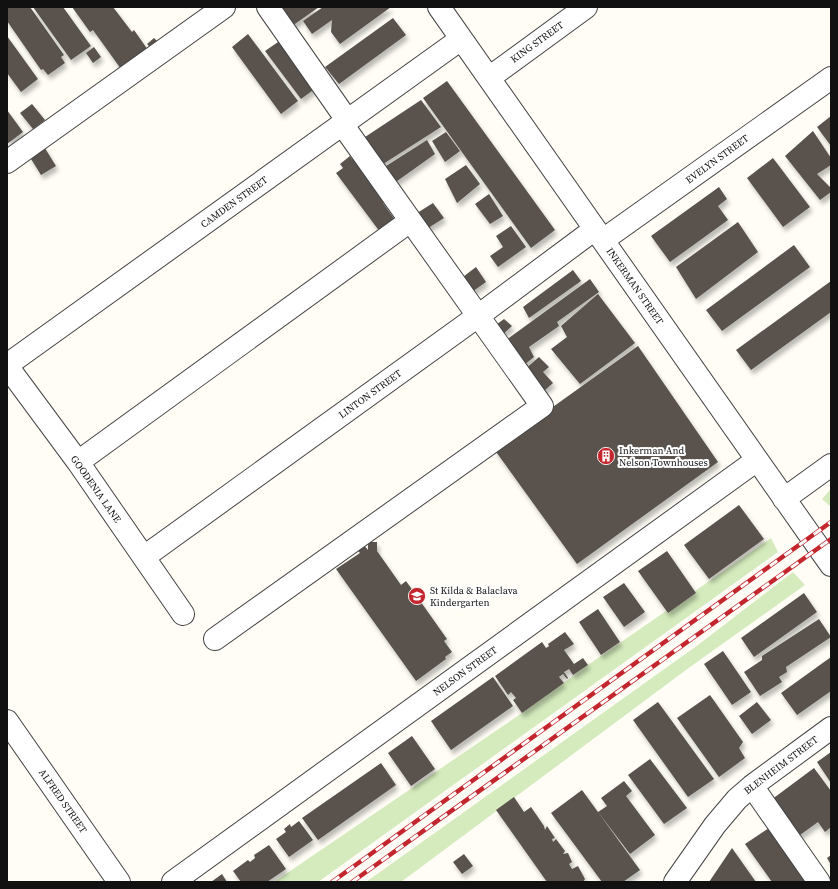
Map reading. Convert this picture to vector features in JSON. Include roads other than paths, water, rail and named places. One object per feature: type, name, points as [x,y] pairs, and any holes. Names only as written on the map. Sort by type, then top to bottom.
[{"type":"street","points":[[7,162],[224,7]]},
{"type":"street","points":[[215,639],[542,406],[410,221],[268,7]]},
{"type":"street","name":"INKERMAN STREET","points":[[439,7],[831,565]]},
{"type":"street","name":"KING STREET","points":[[489,78],[586,7]]},
{"type":"street","name":"CAMDEN STREET","points":[[8,362],[461,39]]},
{"type":"street","name":"EVELYN STREET","points":[[599,235],[831,78]]},
{"type":"street","points":[[78,462],[410,221]]},
{"type":"street","name":"LINTON STREET","points":[[144,557],[478,316],[599,235]]},
{"type":"street","name":"GOODENIA LANE","points":[[8,362],[184,614]]},
{"type":"street","name":"NELSON STREET","points":[[173,882],[757,460]]},
{"type":"street","points":[[784,499],[831,465]]},
{"type":"street","name":"ALFRED STREET","points":[[7,721],[119,882]]},
{"type":"street","name":"BLENHEIM STREET","points":[[676,882],[724,812],[752,786],[831,728]]},
{"type":"street","points":[[752,786],[819,882]]},
{"type":"railway","points":[[332,882],[831,522]]},
{"type":"railway","points":[[352,882],[831,539]]},
{"type":"place","name":"Inkerman And Nelson Townhouses","points":[[606,456]]},
{"type":"place","name":"St Kilda & Balaclava Kindergarten","points":[[417,596]]}]
